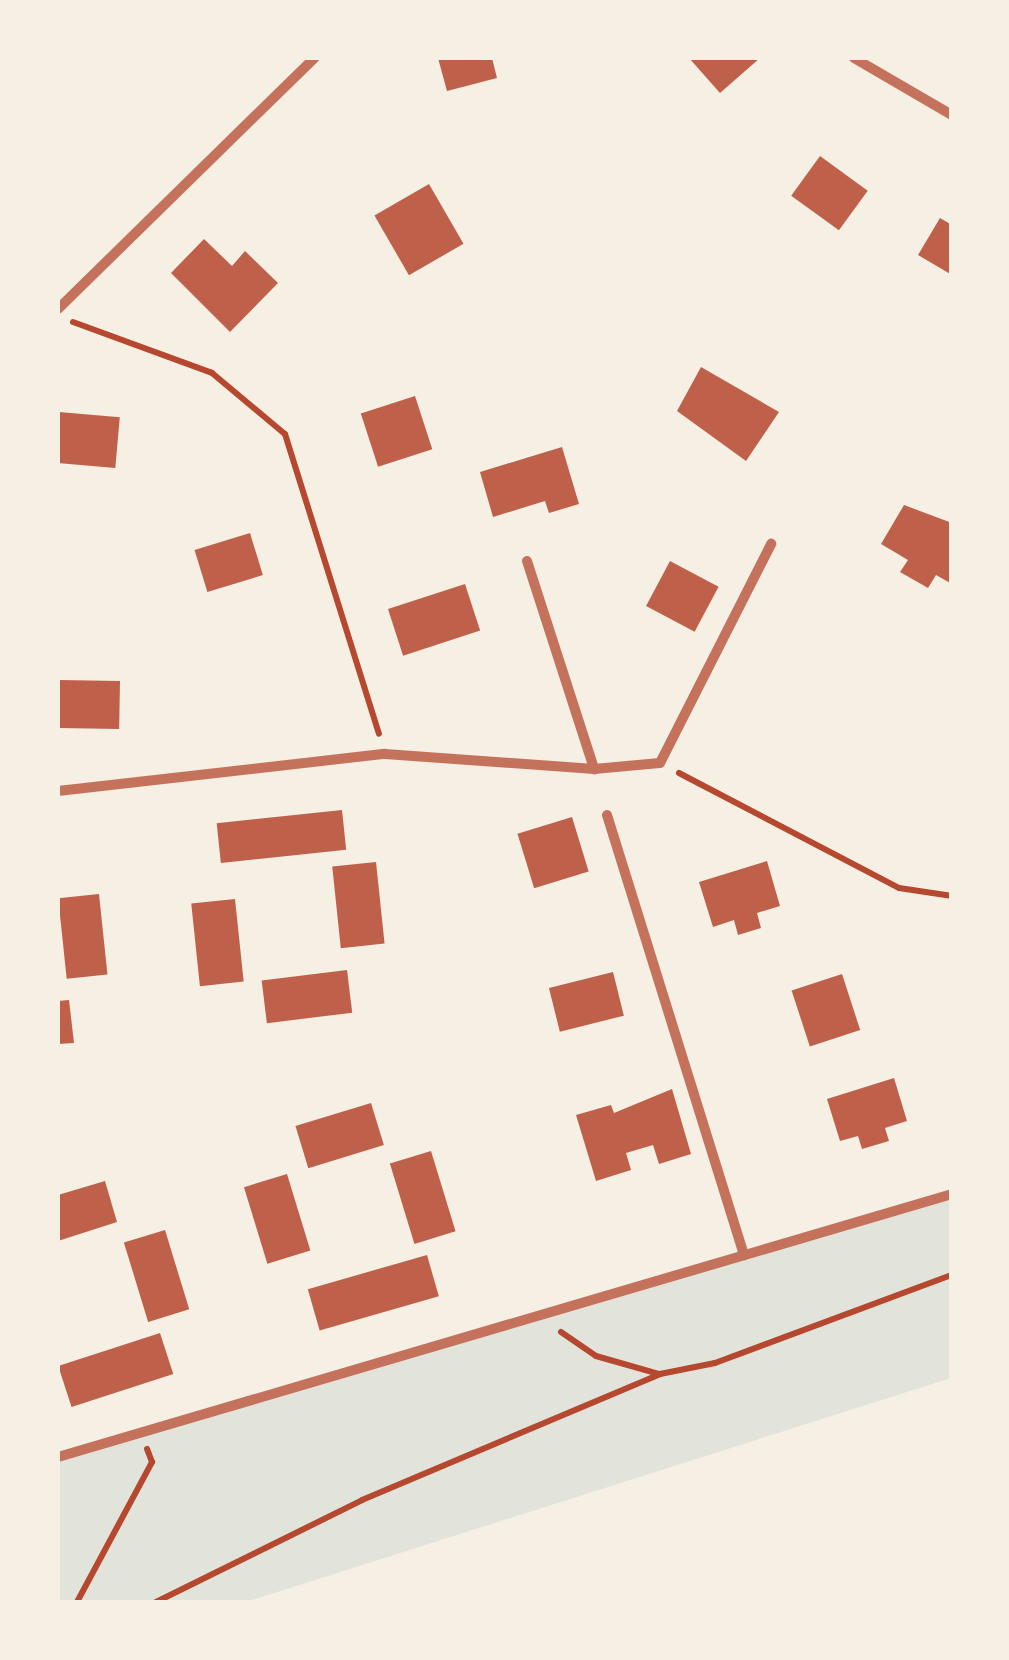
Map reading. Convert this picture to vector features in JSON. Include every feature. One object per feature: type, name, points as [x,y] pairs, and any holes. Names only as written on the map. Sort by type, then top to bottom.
[{"type":"street","points":[[58,313],[314,58]]},
{"type":"street","points":[[854,58],[952,114]]},
{"type":"street","points":[[58,791],[385,754],[594,769],[660,763],[771,544]]},
{"type":"street","points":[[527,561],[594,769]]},
{"type":"street","points":[[607,815],[744,1255]]},
{"type":"street","points":[[58,1457],[952,1194]]},
{"type":"path","points":[[58,313],[212,373],[285,434],[385,754]]},
{"type":"path","points":[[660,763],[899,888],[952,896]]},
{"type":"path","points":[[156,1602],[362,1500],[660,1374],[715,1363],[952,1275]]},
{"type":"path","points":[[539,1317],[596,1356],[660,1374]]},
{"type":"path","points":[[77,1602],[152,1462],[141,1434]]},
{"type":"shaded area","points":[[951,1194],[951,1378],[246,1602],[58,1602],[58,1457]]},
{"type":"building","points":[[438,58],[492,58],[497,78],[447,91]]},
{"type":"building","points":[[689,58],[760,58],[720,93]]},
{"type":"building","points":[[820,156],[868,191],[839,230],[791,196]]},
{"type":"building","points":[[429,184],[464,244],[409,275],[374,216]]},
{"type":"building","points":[[940,218],[952,225],[952,275],[918,255]]},
{"type":"building","points":[[204,239],[232,266],[245,251],[278,283],[230,332],[171,273]]},
{"type":"building","points":[[701,367],[779,412],[746,461],[677,411]]},
{"type":"building","points":[[415,396],[432,449],[378,467],[361,414]]},
{"type":"building","points":[[59,412],[120,417],[115,468],[58,463]]},
{"type":"building","points":[[562,447],[579,504],[549,513],[545,501],[493,517],[480,472]]},
{"type":"building","points":[[904,505],[952,523],[952,584],[936,575],[928,588],[900,572],[908,560],[881,544]]},
{"type":"building","points":[[250,533],[263,575],[207,592],[195,550]]},
{"type":"building","points":[[670,561],[719,587],[695,632],[646,606]]},
{"type":"building","points":[[465,584],[480,631],[403,656],[388,609]]},
{"type":"building","points":[[59,680],[120,681],[119,729],[58,728]]},
{"type":"building","points":[[342,810],[346,850],[221,863],[217,823]]},
{"type":"building","points":[[572,817],[589,872],[534,888],[517,834]]},
{"type":"building","points":[[767,861],[780,906],[757,913],[761,928],[738,935],[734,920],[713,927],[699,882]]},
{"type":"building","points":[[376,862],[385,944],[341,948],[332,867]]},
{"type":"building","points":[[99,894],[107,975],[67,979],[58,898]]},
{"type":"building","points":[[235,899],[244,982],[200,986],[191,904]]},
{"type":"building","points":[[347,970],[352,1013],[267,1023],[262,980]]},
{"type":"building","points":[[613,972],[624,1016],[560,1032],[549,988]]},
{"type":"building","points":[[842,974],[860,1030],[810,1046],[792,990]]},
{"type":"building","points":[[69,1000],[74,1043],[58,1044],[58,1001]]},
{"type":"building","points":[[894,1078],[907,1121],[885,1128],[889,1141],[862,1149],[858,1136],[840,1141],[827,1099]]},
{"type":"building","points":[[672,1089],[691,1154],[659,1164],[653,1145],[626,1153],[631,1170],[596,1181],[576,1115],[611,1105],[614,1113]]},
{"type":"building","points":[[371,1103],[384,1145],[308,1168],[295,1126]]},
{"type":"building","points":[[431,1151],[456,1231],[414,1244],[390,1164]]},
{"type":"building","points":[[287,1174],[310,1251],[267,1264],[244,1187]]},
{"type":"building","points":[[105,1181],[117,1222],[58,1241],[58,1195]]},
{"type":"building","points":[[165,1230],[189,1309],[148,1322],[124,1243]]},
{"type":"building","points":[[427,1255],[439,1296],[320,1331],[308,1289]]},
{"type":"building","points":[[160,1333],[173,1374],[72,1407],[58,1366]]}]
